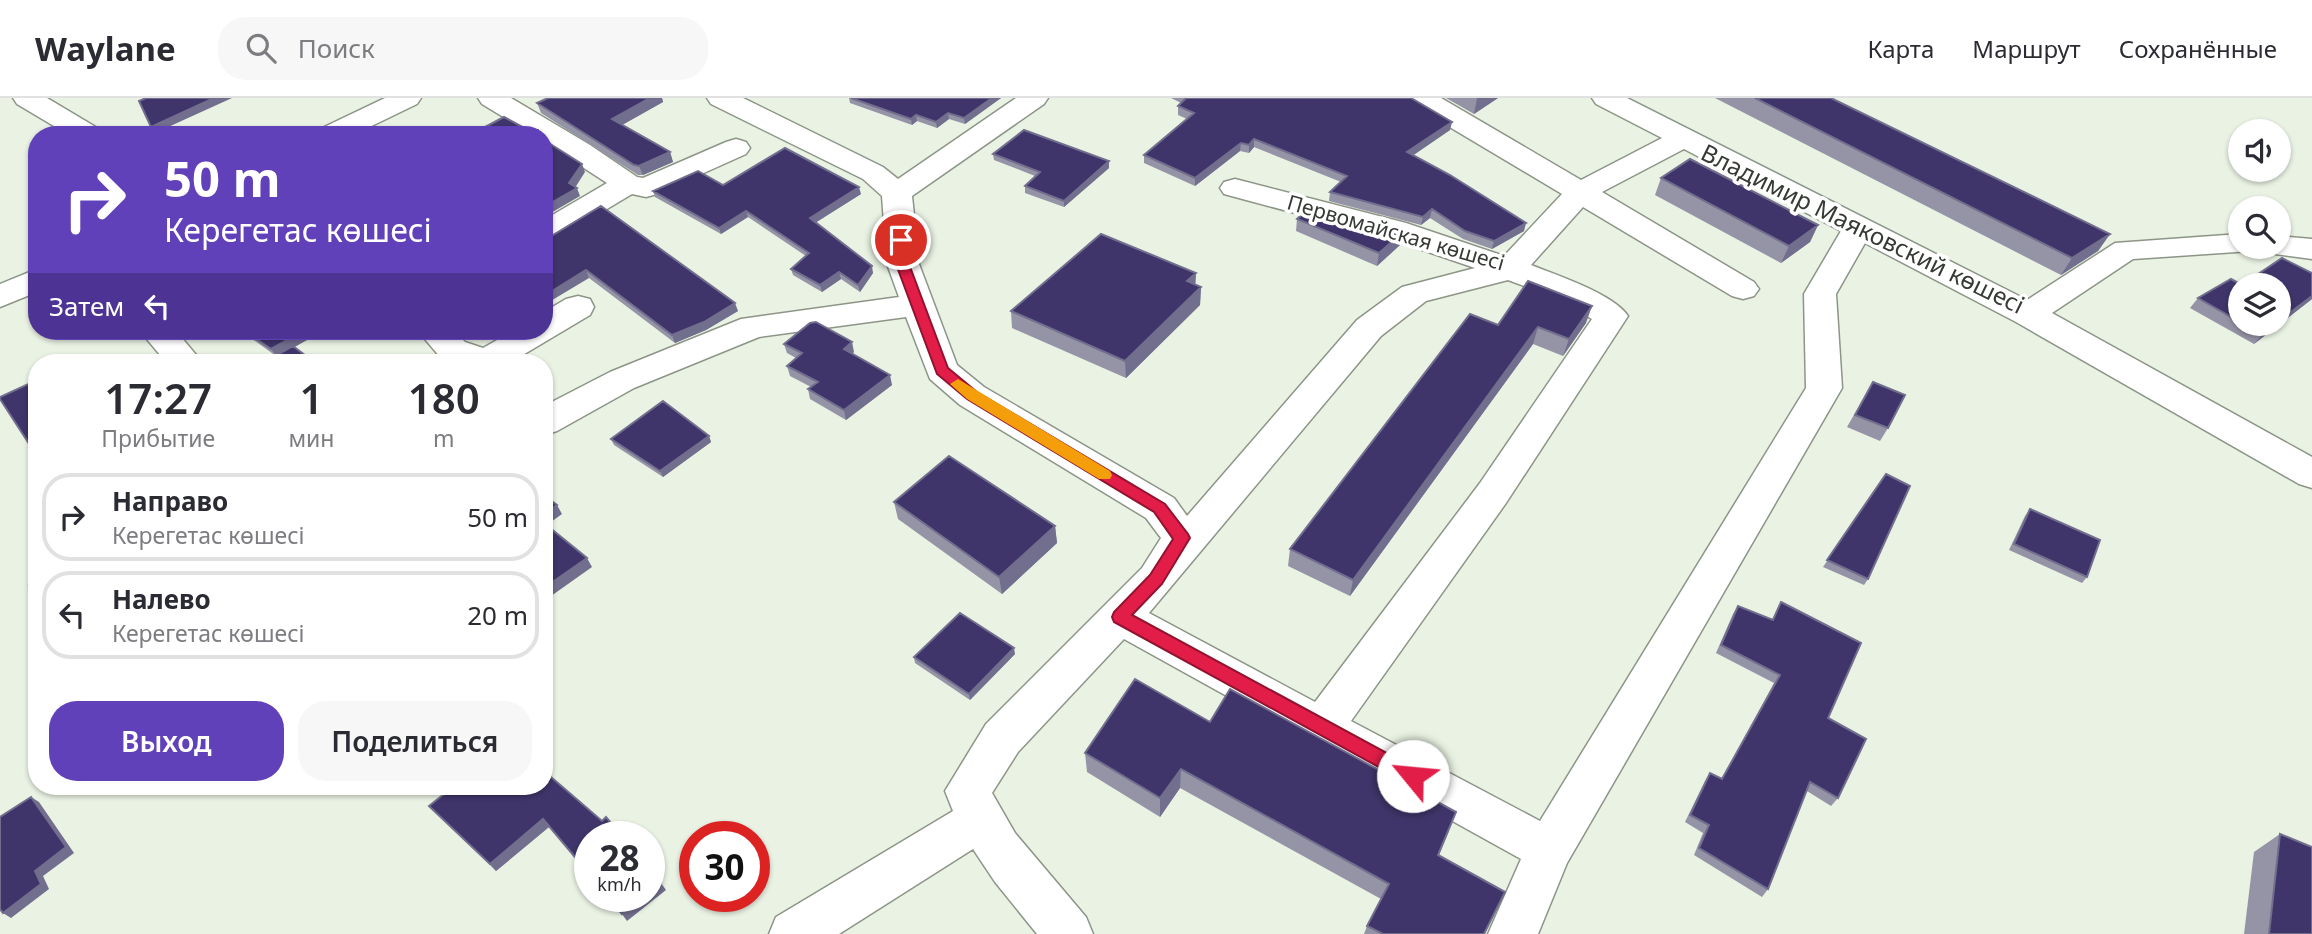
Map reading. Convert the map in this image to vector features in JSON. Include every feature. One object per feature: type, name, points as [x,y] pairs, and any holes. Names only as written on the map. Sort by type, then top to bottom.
[{"type":"street","points":[[27,98],[74,126]]},
{"type":"street","points":[[349,126],[407,98]]},
{"type":"street","points":[[492,98],[538,126]]},
{"type":"street","points":[[721,98],[873,173],[897,193],[903,264],[942,371],[972,396],[1160,508],[1182,538],[1156,579]]},
{"type":"street","points":[[897,193],[1034,98]]},
{"type":"street","points":[[1422,98],[1743,289]]},
{"type":"street","name":"Владимир Маяковский көшесі","points":[[1606,98],[1857,229],[2028,314],[2114,244],[2228,244]]},
{"type":"street","points":[[553,135],[627,184],[646,188],[736,148]]},
{"type":"street","name":"Первомайская көшесі","points":[[1235,188],[1395,230],[1510,269],[1580,192],[1682,139]]},
{"type":"street","points":[[553,228],[627,184]]},
{"type":"street","points":[[1513,934],[1549,850],[1825,388],[1820,294],[1857,229]]},
{"type":"street","points":[[2291,247],[2312,249]]},
{"type":"street","points":[[1068,934],[1002,854],[979,820],[968,791],[1002,738],[1156,579],[1369,328],[1414,294],[1510,269],[1565,290],[1611,316],[1493,493],[1322,727]]},
{"type":"street","points":[[0,297],[28,283]]},
{"type":"street","points":[[553,417],[622,380],[753,327],[918,305]]},
{"type":"street","points":[[553,322],[578,307]]},
{"type":"street","points":[[2028,314],[2312,474]]},
{"type":"street","points":[[165,340],[178,354]]},
{"type":"street","points":[[444,340],[453,350],[464,354]]},
{"type":"street","points":[[500,354],[523,340]]},
{"type":"street","points":[[1120,617],[1549,850]]},
{"type":"street","points":[[794,934],[979,820]]},
{"type":"building","points":[[146,98],[214,98],[153,126],[151,126],[139,101]]},
{"type":"building","points":[[548,98],[650,98],[612,119],[670,152],[639,166],[634,165],[537,103]]},
{"type":"building","points":[[851,98],[992,98],[964,118],[948,113],[936,122],[916,115],[911,119]]},
{"type":"building","points":[[1186,98],[1411,98],[1452,122],[1407,152],[1450,175],[1526,223],[1494,241],[1465,231],[1432,209],[1423,217],[1330,192],[1347,176],[1254,139],[1249,145],[1241,143],[1195,178],[1144,155],[1194,113],[1178,106]]},
{"type":"building","points":[[1755,98],[1831,98],[2110,234],[2072,258]]},
{"type":"building","points":[[504,117],[521,126],[487,126]]},
{"type":"building","points":[[1024,130],[1109,161],[1064,201],[1025,186],[1040,172],[993,154]]},
{"type":"building","points":[[553,146],[582,164],[569,183],[577,188],[553,202]]},
{"type":"building","points":[[785,148],[859,187],[810,218],[872,266],[858,285],[839,272],[820,285],[791,269],[809,253],[746,211],[719,228],[653,191],[698,171],[723,185]]},
{"type":"building","points":[[1690,159],[1818,225],[1789,246],[1661,178]]},
{"type":"building","points":[[601,206],[735,303],[704,322],[672,335],[586,270],[553,290],[553,235]]},
{"type":"building","points":[[1310,207],[1402,233],[1379,253],[1297,219]]},
{"type":"building","points":[[1101,234],[1196,273],[1187,281],[1201,287],[1125,361],[1011,311]]},
{"type":"building","points":[[2284,259],[2312,273],[2312,296],[2291,312],[2291,273],[2260,273]]},
{"type":"building","points":[[1528,281],[1592,306],[1569,339],[1538,327],[1353,580],[1290,549],[1470,314],[1498,325]]},
{"type":"building","points":[[2228,281],[2228,315],[2198,298]]},
{"type":"building","points":[[816,322],[852,342],[844,349],[890,375],[844,410],[808,389],[818,382],[787,366],[802,353],[784,344],[810,323]]},
{"type":"building","points":[[258,340],[288,340],[271,349]]},
{"type":"building","points":[[293,346],[304,354],[279,354]]},
{"type":"building","points":[[1873,382],[1905,395],[1888,428],[1855,415]]},
{"type":"building","points":[[28,384],[28,442],[0,399]]},
{"type":"building","points":[[663,401],[709,436],[660,471],[611,439]]},
{"type":"building","points":[[949,456],[1055,526],[999,577],[894,502]]},
{"type":"building","points":[[1886,474],[1910,486],[1868,579],[1827,560]]},
{"type":"building","points":[[2030,509],[2100,540],[2087,577],[2014,544]]},
{"type":"building","points":[[553,530],[587,558],[553,582]]},
{"type":"building","points":[[1781,602],[1861,643],[1828,718],[1866,739],[1838,798],[1810,782],[1768,889],[1699,848],[1709,825],[1690,815],[1710,773],[1722,779],[1780,675],[1721,645],[1738,606],[1773,620]]},
{"type":"building","points":[[960,613],[1014,648],[969,694],[914,657]]},
{"type":"building","points":[[1135,679],[1210,722],[1230,689],[1456,812],[1438,855],[1505,892],[1484,934],[1383,934],[1367,926],[1389,884],[1181,769],[1160,798],[1085,753]]},
{"type":"building","points":[[553,779],[602,821],[574,821],[574,856],[543,819],[490,864],[429,806],[443,795],[553,795]]},
{"type":"building","points":[[31,797],[66,847],[35,871],[41,884],[3,913],[0,909],[0,817]]},
{"type":"building","points":[[2280,834],[2312,847],[2312,934],[2269,934]]},
{"type":"slow traffic","points":[[958,384],[972,396],[1105,475]]},
{"type":"route","points":[[901,240],[903,264],[942,371],[972,396],[1160,508],[1182,538],[1156,579],[1120,617],[1413,776]]}]
